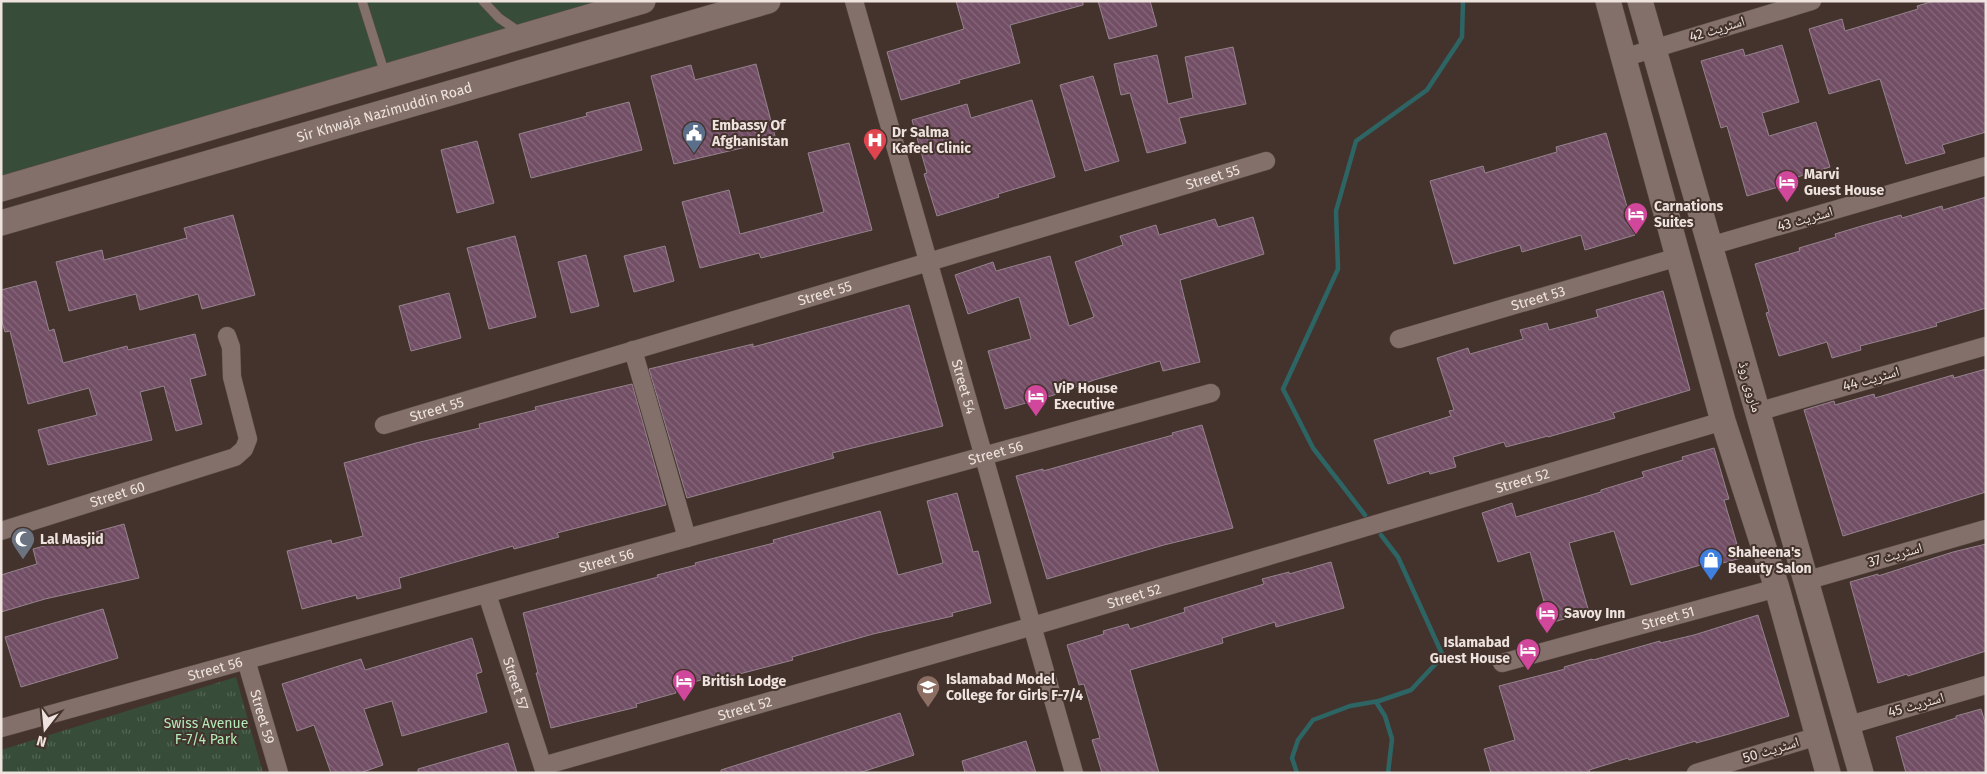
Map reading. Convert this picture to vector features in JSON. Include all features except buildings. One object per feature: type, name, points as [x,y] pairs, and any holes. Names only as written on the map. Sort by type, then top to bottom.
[{"type":"street","points":[[1,189],[644,1]]},
{"type":"street","name":"Sir Khwaja Nazimuddin Road","points":[[1,222],[768,1]]},
{"type":"street","name":"Street 54","points":[[854,1],[1074,773]]},
{"type":"street","points":[[1608,1],[1723,421],[1777,588],[1828,773]]},
{"type":"street","name":"ماروی روڈ","points":[[1640,1],[1861,773]]},
{"type":"street","name":"اسٹریٹ 42","points":[[1623,58],[1812,1]]},
{"type":"street","points":[[600,14],[612,47]]},
{"type":"street","name":"Street 55","points":[[384,425],[1266,161]]},
{"type":"street","name":"اسٹریٹ 43","points":[[1710,246],[1986,166]]},
{"type":"street","points":[[1678,257],[1710,246]]},
{"type":"street","name":"Street 53","points":[[1399,339],[1678,257]]},
{"type":"street","name":"Street 60","points":[[1,531],[235,457],[244,449],[248,439],[232,377],[231,347],[227,336]]},
{"type":"street","name":"اسٹریٹ 44","points":[[1757,412],[1986,346]]},
{"type":"street","points":[[633,350],[687,538]]},
{"type":"street","name":"Street 56","points":[[1,728],[1211,393]]},
{"type":"street","points":[[1723,421],[1757,412]]},
{"type":"street","name":"Street 52","points":[[544,769],[1723,421]]},
{"type":"street","name":"اسٹریٹ 37","points":[[1805,581],[1986,529]]},
{"type":"street","points":[[1777,588],[1805,581]]},
{"type":"street","name":"Street 51","points":[[1502,662],[1777,588]]},
{"type":"street","name":"Street 57","points":[[487,594],[544,769]]},
{"type":"street","name":"Street 59","points":[[246,660],[279,773]]},
{"type":"street","name":"اسٹریٹ 45","points":[[1846,726],[1986,685]]},
{"type":"street","points":[[1818,736],[1846,726]]},
{"type":"street","name":"اسٹریٹ 50","points":[[1696,773],[1818,736]]},
{"type":"lane","points":[[362,1],[385,77]]},
{"type":"lane","points":[[483,1],[499,18],[525,36]]},
{"type":"green space","points":[[1,1],[613,1],[1,183]]},
{"type":"green space","name":"Swiss Avenue F-7/4 Park","points":[[236,677],[263,773],[1,773],[1,750]]},
{"type":"waterway","points":[[1365,515],[1313,448],[1283,389],[1338,269],[1336,211],[1356,141],[1427,90],[1462,37],[1463,1]]},
{"type":"waterway","points":[[1381,535],[1398,557],[1443,656],[1411,690],[1376,702],[1385,716],[1392,739],[1388,773]]},
{"type":"waterway","points":[[1297,773],[1292,758],[1298,740],[1313,720],[1350,706],[1379,701]]},
{"type":"place","name":"Embassy Of Afghanistan","points":[[694,154]]},
{"type":"place","name":"Dr Salma Kafeel Clinic","points":[[875,161]]},
{"type":"place","name":"Marvi Guest House","points":[[1787,203]]},
{"type":"place","name":"Carnations Suites","points":[[1636,235]]},
{"type":"place","name":"ViP House Executive","points":[[1036,417]]},
{"type":"place","name":"Lal Masjid","points":[[23,560]]},
{"type":"place","name":"Shaheena's Beauty Salon","points":[[1711,581]]},
{"type":"place","name":"Savoy Inn","points":[[1547,634]]},
{"type":"place","name":"Islamabad Guest House","points":[[1528,671]]},
{"type":"place","name":"British Lodge","points":[[684,702]]},
{"type":"place","name":"Islamabad Model College for Girls F-7/4","points":[[928,708]]}]
